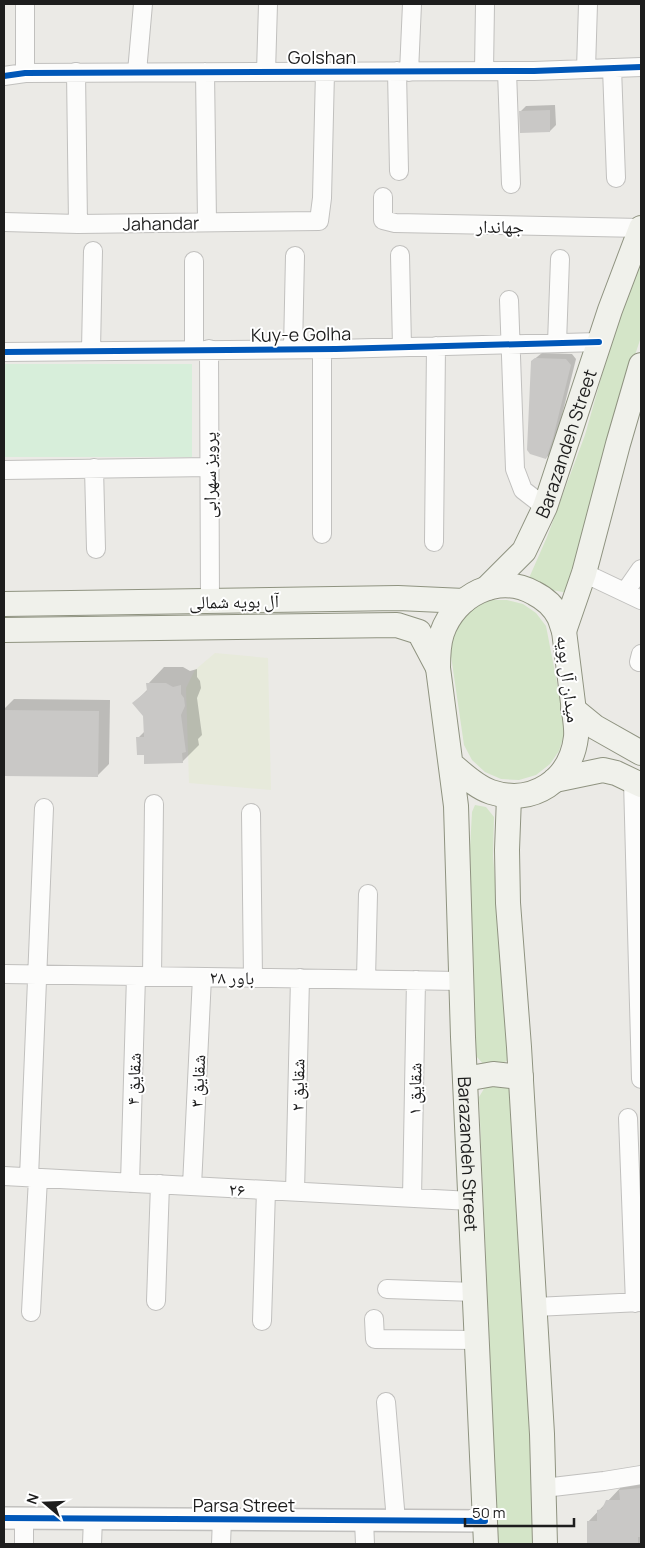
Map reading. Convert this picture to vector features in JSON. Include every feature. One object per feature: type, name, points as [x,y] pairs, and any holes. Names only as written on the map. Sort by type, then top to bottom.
[{"type":"main road","name":"Barazandeh Street","points":[[487,588],[524,551],[545,507],[610,310],[641,228]]},
{"type":"main road","points":[[564,631],[584,574],[641,365]]},
{"type":"main road","name":"میدان آل بویه","points":[[500,585],[514,586],[540,596],[551,605],[559,616],[564,631],[576,735],[572,755],[563,773],[548,787],[529,795],[509,797],[489,792],[451,764],[438,668],[438,646],[442,632],[455,610],[464,600],[487,588],[500,585]]},
{"type":"main road","name":"آل بویه شمالی","points":[[4,604],[398,598],[464,600]]},
{"type":"main road","name":"آل بویه شمالی","points":[[4,630],[397,625],[419,632],[438,668]]},
{"type":"main road","points":[[573,709],[595,727],[641,753]]},
{"type":"main road","name":"Barazandeh Street","points":[[451,764],[456,806],[461,981],[485,1533]]},
{"type":"main road","points":[[555,780],[603,770],[616,773],[637,783]]},
{"type":"main road","points":[[509,797],[508,903],[535,1307],[545,1544]]},
{"type":"main road","points":[[465,1079],[493,1074],[521,1077]]},
{"type":"street","points":[[24,73],[25,4]]},
{"type":"street","points":[[138,72],[143,4]]},
{"type":"street","points":[[266,72],[268,4]]},
{"type":"street","points":[[399,171],[403,72],[412,4]]},
{"type":"street","points":[[484,71],[485,4]]},
{"type":"street","points":[[586,69],[588,4]]},
{"type":"street","name":"Golshan","points":[[4,76],[24,73],[76,72],[403,72],[641,67]]},
{"type":"street","points":[[612,68],[616,178]]},
{"type":"street","points":[[507,71],[510,184]]},
{"type":"street","points":[[76,72],[78,224]]},
{"type":"street","points":[[205,72],[207,222]]},
{"type":"street","name":"Jahandar","points":[[4,222],[78,224],[319,221],[322,198],[324,72]]},
{"type":"street","name":"جهاندار","points":[[383,197],[383,220],[395,223],[641,228]]},
{"type":"street","points":[[91,350],[93,251]]},
{"type":"street","points":[[400,255],[402,347]]},
{"type":"street","points":[[293,349],[295,256]]},
{"type":"street","points":[[558,343],[560,259]]},
{"type":"street","name":"پرویز سهرابی","points":[[194,261],[202,350],[209,467],[210,602]]},
{"type":"street","points":[[508,300],[515,469],[523,490],[545,507]]},
{"type":"street","name":"Kuy-e Golha","points":[[4,352],[322,349],[599,342]]},
{"type":"street","points":[[434,542],[436,346]]},
{"type":"street","points":[[322,349],[322,534]]},
{"type":"street","points":[[4,470],[209,467]]},
{"type":"street","points":[[94,468],[96,549]]},
{"type":"street","points":[[625,592],[641,569]]},
{"type":"street","points":[[584,574],[641,600]]},
{"type":"street","points":[[637,783],[641,1079]]},
{"type":"street","name":"شقایق ۴","points":[[130,1183],[154,804]]},
{"type":"street","points":[[32,1312],[33,1178],[44,808]]},
{"type":"street","points":[[251,813],[253,978]]},
{"type":"street","points":[[366,979],[368,894]]},
{"type":"street","name":"باور ۲۸","points":[[4,974],[461,981]]},
{"type":"street","name":"شقایق ۳","points":[[192,1186],[202,977]]},
{"type":"street","name":"شقایق ۲","points":[[295,1192],[300,978]]},
{"type":"street","name":"شقایق ۱","points":[[412,1198],[416,980]]},
{"type":"street","points":[[535,1307],[638,1302],[628,1118]]},
{"type":"street","name":"۲۶","points":[[4,1176],[470,1201]]},
{"type":"street","points":[[156,1301],[160,1184]]},
{"type":"street","points":[[262,1321],[266,1190]]},
{"type":"street","points":[[387,1289],[475,1292]]},
{"type":"street","points":[[374,1319],[375,1339],[477,1340]]},
{"type":"street","points":[[386,1402],[396,1521]]},
{"type":"street","points":[[544,1488],[604,1482],[641,1475]]},
{"type":"street","points":[[14,1518],[24,1544]]},
{"type":"street","name":"Parsa Street","points":[[14,1518],[396,1521],[485,1533]]},
{"type":"street","points":[[92,1544],[93,1518]]},
{"type":"street","points":[[221,1544],[222,1519]]},
{"type":"street","points":[[364,1520],[365,1544]]},
{"type":"shaded area","points":[[215,653],[268,658],[271,790],[189,783],[186,688],[195,670]]},
{"type":"green space","points":[[641,257],[641,337],[568,593],[547,589],[529,578],[547,537],[585,435],[617,322]]},
{"type":"green space","points":[[4,364],[192,364],[192,457],[4,457]]},
{"type":"green space","points":[[491,600],[507,600],[523,604],[536,613],[546,626],[564,719],[564,735],[559,751],[550,764],[536,775],[519,780],[501,779],[485,772],[472,760],[464,745],[450,649],[454,632],[463,616],[476,606]]},
{"type":"green space","points":[[475,805],[486,807],[494,817],[493,856],[510,1059],[496,1067],[486,1067],[476,1056],[470,848],[472,812]]},
{"type":"green space","points":[[499,1085],[513,1090],[536,1544],[498,1544],[479,1097],[485,1087]]},
{"type":"building","points":[[550,110],[550,132],[520,133],[519,111]]},
{"type":"building","points":[[535,358],[566,359],[571,365],[546,459],[530,454],[527,450],[531,361]]},
{"type":"building","points":[[146,683],[166,683],[173,687],[181,685],[181,694],[184,698],[185,706],[181,715],[186,752],[182,753],[183,763],[144,764],[144,755],[137,755],[136,737],[144,737],[143,716],[132,703],[147,691]]},
{"type":"building","points":[[4,710],[99,711],[98,777],[4,776]]},
{"type":"building","points":[[641,1488],[641,1537],[638,1537],[638,1544],[587,1544],[587,1521],[597,1521],[597,1510],[602,1509],[606,1500],[620,1500],[619,1490]]},
{"type":"cycle path","points":[[4,76],[25,73],[534,71],[641,67]]},
{"type":"cycle path","points":[[4,352],[336,349],[599,342]]},
{"type":"cycle path","points":[[4,1518],[485,1521]]}]
